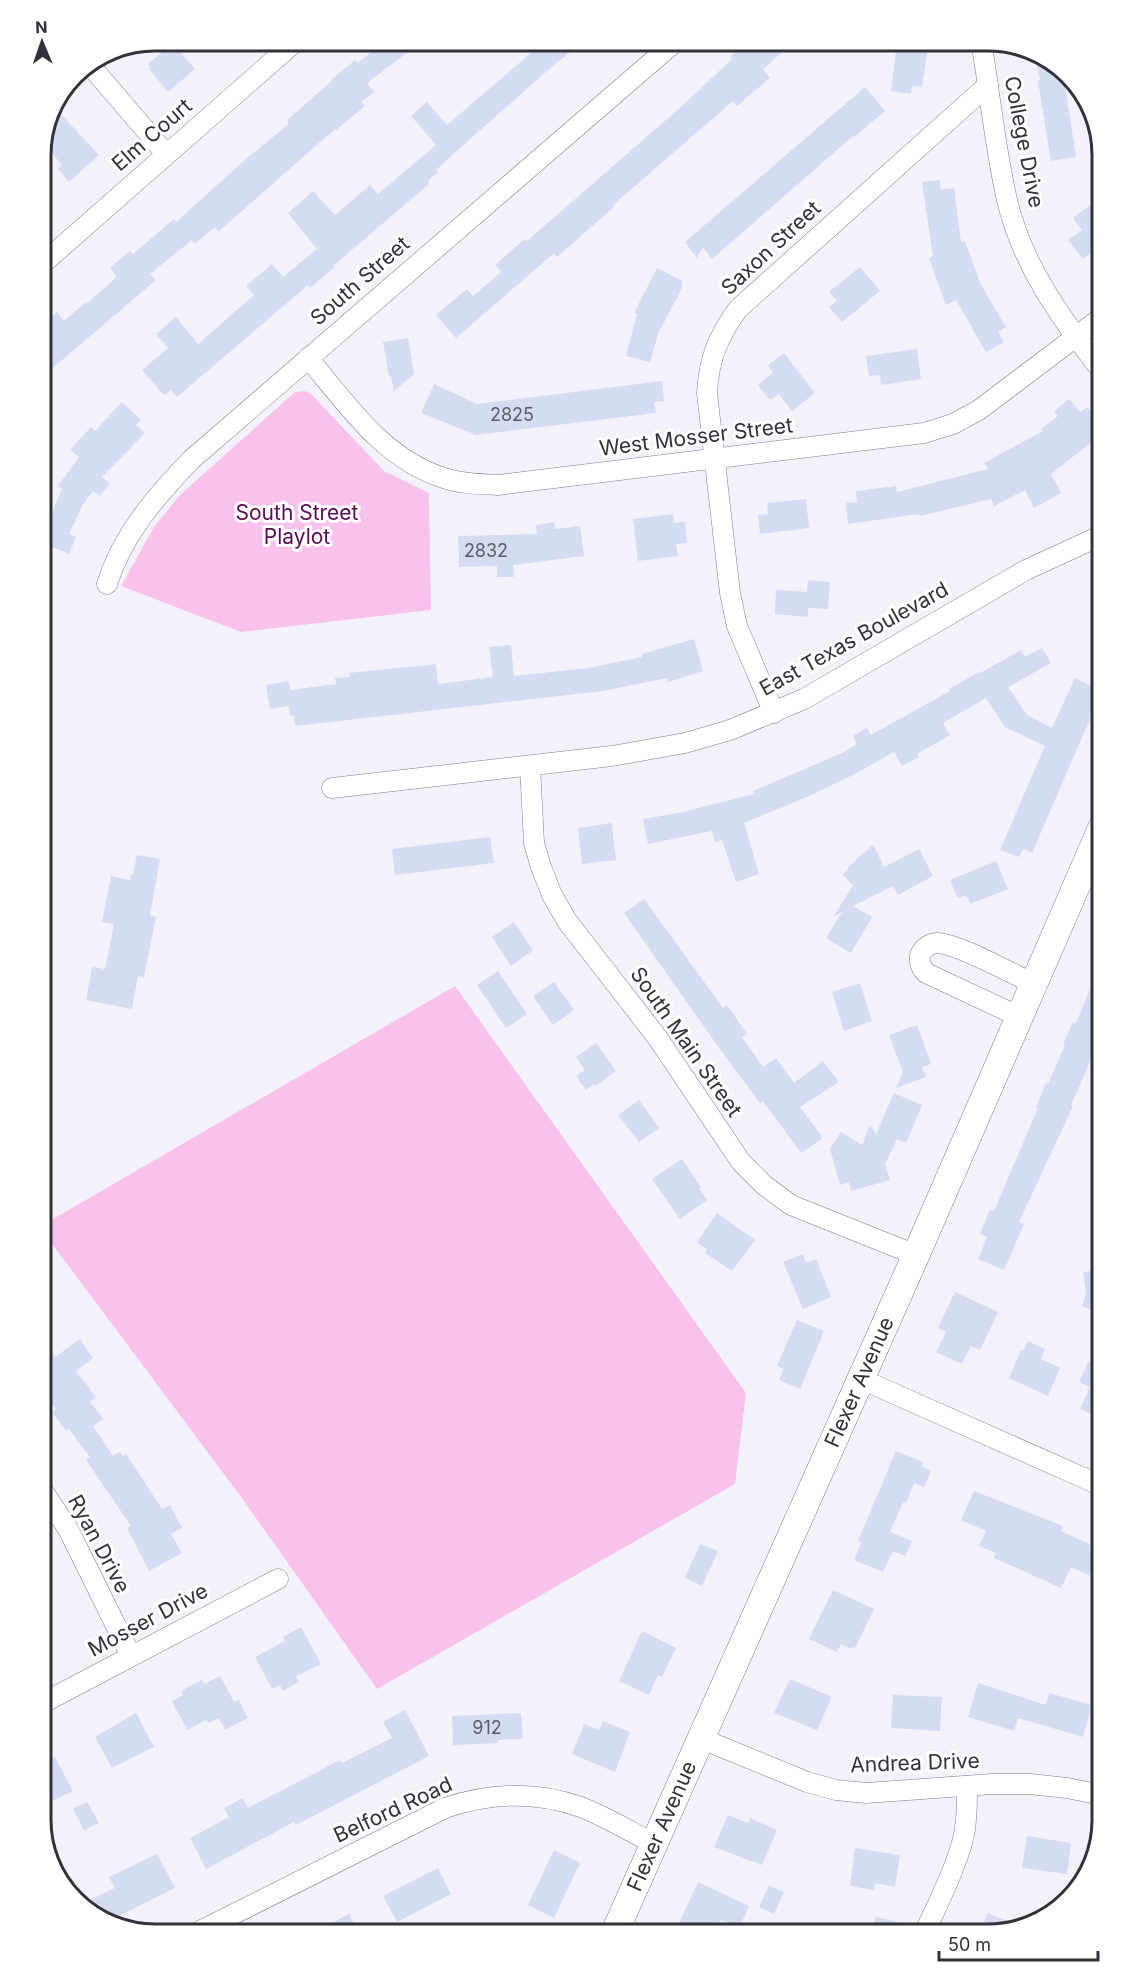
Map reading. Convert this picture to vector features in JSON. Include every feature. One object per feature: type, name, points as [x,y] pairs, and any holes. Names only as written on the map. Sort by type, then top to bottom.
[{"type":"street","name":"Elm Court","points":[[51,256],[283,51]]},
{"type":"street","name":"South Street","points":[[107,584],[121,549],[142,517],[165,486],[192,459],[664,51]]},
{"type":"street","name":"College Drive","points":[[983,51],[1007,201],[1019,237],[1035,273],[1061,317],[1092,358]]},
{"type":"street","points":[[94,71],[166,154]]},
{"type":"street","name":"Saxon Street","points":[[774,713],[737,626],[730,593],[707,393],[708,372],[715,348],[723,329],[738,309],[988,85]]},
{"type":"street","name":"West Mosser Street","points":[[308,358],[376,437],[397,455],[420,469],[445,479],[471,484],[498,485],[924,434],[953,424],[980,410],[1092,325]]},
{"type":"street","name":"East Texas Boulevard","points":[[332,788],[612,756],[685,743],[730,730],[804,699],[1026,570],[1092,540]]},
{"type":"street","name":"South Main Street","points":[[530,766],[534,843],[552,895],[567,921],[657,1037],[741,1162],[764,1185],[791,1205],[916,1255]]},
{"type":"street","name":"Flexer Avenue","points":[[619,1924],[916,1255],[1092,850]]},
{"type":"street","points":[[1020,1017],[926,973],[922,968],[920,955],[923,949],[930,944],[947,945],[1034,984]]},
{"type":"street","points":[[861,1379],[1092,1482]]},
{"type":"street","name":"Ryan Drive","points":[[51,1504],[68,1529],[131,1656]]},
{"type":"street","name":"Mosser Drive","points":[[51,1698],[278,1579]]},
{"type":"street","name":"Andrea Drive","points":[[702,1739],[807,1782],[836,1790],[867,1793],[1030,1784],[1092,1793]]},
{"type":"street","points":[[929,1924],[963,1841],[967,1811],[967,1786]]},
{"type":"street","name":"Belford Road","points":[[214,1924],[445,1808],[488,1797],[519,1795],[551,1799],[581,1808],[655,1844]]},
{"type":"green space","name":"South Street Playlot","points":[[305,391],[312,395],[384,471],[429,493],[431,610],[241,632],[121,586],[154,527],[180,495],[295,392]]},
{"type":"green space","points":[[455,986],[746,1393],[735,1484],[377,1689],[244,1501],[51,1242],[51,1220]]},
{"type":"building","points":[[164,51],[168,53],[179,51],[195,69],[168,92],[149,69],[151,68],[148,64]]},
{"type":"building","points":[[372,51],[409,51],[367,83],[374,92],[361,102],[365,106],[335,129],[218,232],[215,227],[195,244],[192,240],[150,274],[156,280],[51,369],[51,317],[57,312],[64,321],[86,304],[117,277],[110,268],[130,251],[133,254],[174,219],[176,222],[289,124],[287,120],[331,80],[355,60],[358,63]]},
{"type":"building","points":[[533,51],[572,51],[460,148],[436,170],[438,172],[428,181],[429,184],[333,266],[335,267],[310,288],[308,285],[177,397],[171,390],[164,395],[142,370],[168,348],[156,334],[176,317],[198,344],[254,295],[246,286],[272,264],[283,277],[317,249],[288,213],[313,191],[335,215],[370,185],[378,194],[436,145],[411,116],[427,102],[447,125]]},
{"type":"building","points":[[736,51],[784,51],[763,69],[770,78],[737,106],[733,101],[557,257],[554,253],[456,338],[436,315],[467,289],[473,296],[501,272],[495,265],[525,239],[527,241],[682,106],[732,59],[730,56]]},
{"type":"building","points":[[896,51],[927,51],[922,87],[912,86],[911,94],[891,91]]},
{"type":"building","points":[[1037,66],[1046,69],[1065,85],[1076,157],[1051,161]]},
{"type":"building","points":[[865,87],[885,111],[853,136],[712,259],[703,247],[697,258],[685,242]]},
{"type":"building","points":[[60,113],[99,155],[69,182],[58,169],[62,165],[51,152],[53,135]]},
{"type":"building","points":[[940,180],[941,189],[954,188],[961,242],[965,241],[980,283],[1006,327],[998,332],[1004,342],[986,352],[956,300],[946,305],[929,258],[933,256],[922,182]]},
{"type":"building","points":[[1092,204],[1092,252],[1083,259],[1068,240],[1082,230],[1073,218]]},
{"type":"building","points":[[860,267],[880,291],[842,322],[829,307],[837,301],[829,292]]},
{"type":"building","points":[[657,268],[682,281],[682,288],[658,334],[650,362],[626,356],[637,314],[634,313]]},
{"type":"building","points":[[408,338],[414,374],[394,391],[383,342]]},
{"type":"building","points":[[917,349],[921,379],[881,385],[880,375],[869,376],[866,356]]},
{"type":"building","points":[[784,353],[815,393],[792,411],[779,394],[770,400],[758,385],[773,373],[768,365]]},
{"type":"building","points":[[662,381],[664,401],[654,402],[656,413],[476,435],[421,413],[434,384],[477,404]]},
{"type":"building","points":[[1069,399],[1080,412],[1087,407],[1092,413],[1092,442],[1051,474],[1061,493],[1034,508],[1025,490],[994,506],[991,499],[920,516],[919,514],[848,524],[846,503],[857,502],[856,491],[896,486],[897,492],[988,469],[984,463],[1043,431],[1041,429],[1058,416],[1054,411]]},
{"type":"building","points":[[122,402],[141,420],[136,425],[145,433],[102,477],[110,483],[100,496],[93,491],[82,506],[69,534],[76,537],[69,554],[51,546],[51,515],[62,489],[58,486],[79,457],[70,450],[91,427],[95,431]]},
{"type":"building","points":[[806,499],[809,528],[760,534],[758,515],[768,514],[767,503]]},
{"type":"building","points":[[673,514],[674,523],[685,522],[687,543],[676,544],[678,556],[638,561],[633,519]]},
{"type":"building","points":[[554,522],[555,529],[580,526],[584,556],[513,565],[514,577],[497,577],[497,566],[459,567],[458,536],[537,534],[536,525]]},
{"type":"building","points":[[808,580],[830,582],[828,609],[808,608],[808,617],[775,614],[776,590],[807,592]]},
{"type":"building","points":[[694,639],[703,671],[668,682],[667,678],[603,691],[295,726],[294,715],[290,716],[289,706],[270,709],[266,685],[289,681],[290,690],[336,684],[335,678],[350,677],[349,673],[436,664],[438,684],[493,677],[489,647],[511,645],[514,676],[588,668],[642,657],[642,654]]},
{"type":"building","points":[[1042,648],[1051,663],[1008,687],[1027,715],[1052,728],[1075,678],[1092,686],[1092,714],[1032,853],[1023,849],[1019,857],[1000,850],[1045,746],[1005,727],[986,698],[943,723],[950,735],[917,754],[919,757],[902,766],[894,752],[807,797],[744,823],[759,874],[736,882],[722,840],[715,842],[712,831],[648,844],[643,819],[679,813],[754,794],[753,791],[842,753],[857,744],[853,736],[867,728],[871,735],[1021,650],[1025,657]]},
{"type":"building","points":[[612,823],[616,860],[582,864],[578,828]]},
{"type":"building","points":[[490,837],[494,863],[395,875],[392,849]]},
{"type":"building","points":[[873,845],[884,867],[919,849],[933,876],[898,895],[893,886],[853,906],[872,917],[851,953],[826,938],[842,912],[834,916],[853,885],[843,875],[848,867]]},
{"type":"building","points":[[137,855],[160,859],[150,916],[156,917],[144,977],[138,976],[132,1009],[86,1000],[92,967],[105,969],[114,924],[102,922],[111,876],[130,880]]},
{"type":"building","points":[[996,861],[1008,889],[970,904],[966,895],[958,898],[950,880]]},
{"type":"building","points":[[644,899],[723,1008],[727,1005],[747,1034],[742,1037],[763,1067],[776,1058],[794,1083],[823,1061],[839,1082],[800,1107],[823,1138],[801,1153],[763,1101],[760,1103],[722,1052],[624,913]]},
{"type":"building","points":[[514,922],[533,950],[511,966],[492,937]]},
{"type":"building","points":[[498,971],[527,1014],[506,1028],[477,985]]},
{"type":"building","points":[[554,982],[574,1010],[553,1025],[533,996]]},
{"type":"building","points":[[860,983],[872,1021],[844,1031],[832,992]]},
{"type":"building","points":[[1092,984],[1092,1057],[1071,1105],[1073,1106],[1019,1222],[1024,1224],[1004,1270],[978,1259],[987,1237],[980,1234],[990,1209],[994,1211],[1038,1108],[1036,1107],[1046,1083],[1048,1084],[1065,1045],[1063,1044],[1073,1022],[1076,1023]]},
{"type":"building","points":[[917,1025],[931,1064],[922,1067],[926,1077],[896,1088],[903,1072],[889,1035]]},
{"type":"building","points":[[596,1043],[616,1071],[596,1086],[594,1084],[586,1090],[576,1076],[585,1070],[576,1057]]},
{"type":"building","points":[[894,1093],[922,1105],[906,1143],[897,1139],[885,1164],[890,1180],[851,1191],[849,1182],[840,1185],[830,1149],[841,1132],[862,1145],[870,1125],[878,1136],[877,1132]]},
{"type":"building","points":[[639,1100],[659,1128],[639,1142],[618,1115]]},
{"type":"building","points":[[682,1159],[707,1200],[680,1219],[652,1179]]},
{"type":"building","points":[[717,1213],[755,1240],[732,1271],[705,1253],[707,1249],[697,1242]]},
{"type":"building","points":[[803,1254],[806,1263],[816,1259],[831,1297],[803,1309],[783,1262]]},
{"type":"building","points":[[1092,1271],[1092,1310],[1082,1306],[1086,1294],[1083,1272]]},
{"type":"building","points":[[955,1292],[998,1312],[980,1350],[971,1346],[962,1364],[936,1352],[946,1332],[938,1328]]},
{"type":"building","points":[[797,1320],[824,1331],[800,1389],[779,1380],[784,1369],[777,1366]]},
{"type":"building","points":[[80,1339],[93,1358],[76,1371],[96,1397],[90,1402],[103,1419],[93,1426],[113,1456],[120,1452],[123,1456],[126,1454],[162,1509],[170,1505],[182,1528],[171,1534],[182,1553],[149,1571],[127,1528],[131,1526],[86,1460],[90,1457],[68,1428],[66,1431],[52,1412],[56,1409],[51,1402],[51,1351],[55,1357]]},
{"type":"building","points":[[1028,1341],[1045,1349],[1041,1359],[1060,1368],[1048,1396],[1009,1378],[1021,1350],[1023,1351]]},
{"type":"building","points":[[1089,1361],[1092,1362],[1092,1414],[1080,1409],[1090,1387],[1079,1382]]},
{"type":"building","points":[[896,1451],[923,1462],[921,1466],[931,1471],[924,1487],[914,1483],[890,1532],[912,1541],[905,1556],[893,1551],[883,1572],[854,1560],[862,1542],[858,1541]]},
{"type":"building","points":[[974,1491],[1063,1526],[1061,1531],[1092,1545],[1092,1576],[1071,1567],[1061,1588],[994,1558],[996,1553],[979,1546],[986,1531],[961,1520]]},
{"type":"building","points":[[700,1544],[718,1551],[702,1586],[685,1578]]},
{"type":"building","points":[[833,1590],[874,1609],[855,1648],[851,1649],[841,1644],[837,1652],[809,1639]]},
{"type":"building","points":[[301,1627],[321,1664],[296,1676],[299,1682],[283,1691],[280,1685],[272,1689],[255,1657],[285,1641],[283,1637]]},
{"type":"building","points":[[642,1631],[676,1648],[662,1677],[658,1675],[649,1695],[619,1681]]},
{"type":"building","points":[[220,1676],[234,1702],[239,1700],[248,1718],[225,1730],[219,1718],[208,1723],[206,1720],[187,1730],[172,1701],[183,1695],[181,1692],[188,1687],[202,1680],[204,1684]]},
{"type":"building","points":[[790,1679],[832,1697],[817,1730],[774,1713]]},
{"type":"building","points":[[978,1683],[1046,1705],[1049,1693],[1092,1705],[1083,1737],[1018,1718],[1014,1731],[968,1717]]},
{"type":"building","points":[[893,1695],[942,1697],[940,1731],[891,1728]]},
{"type":"building","points":[[405,1710],[429,1756],[296,1825],[294,1822],[206,1869],[190,1838],[229,1817],[224,1808],[243,1798],[248,1808],[340,1760],[342,1763],[392,1738],[383,1722]]},
{"type":"building","points":[[136,1713],[154,1747],[112,1768],[95,1737]]},
{"type":"building","points":[[521,1713],[523,1739],[498,1740],[498,1743],[453,1745],[452,1716]]},
{"type":"building","points":[[603,1721],[630,1732],[615,1772],[572,1754],[584,1724],[599,1730]]},
{"type":"building","points":[[55,1757],[73,1791],[51,1802],[51,1759]]},
{"type":"building","points":[[87,1802],[99,1823],[84,1830],[73,1809]]},
{"type":"building","points":[[728,1815],[748,1823],[750,1818],[777,1830],[762,1865],[714,1847]]},
{"type":"building","points":[[1027,1836],[1071,1843],[1067,1874],[1022,1868]]},
{"type":"building","points":[[855,1848],[900,1855],[895,1887],[875,1883],[874,1890],[850,1886]]},
{"type":"building","points":[[554,1850],[580,1863],[554,1918],[528,1905]]},
{"type":"building","points":[[157,1854],[175,1888],[118,1916],[89,1900],[115,1888],[109,1877]]},
{"type":"building","points":[[438,1868],[451,1894],[397,1922],[383,1896]]},
{"type":"building","points":[[698,1882],[749,1906],[741,1924],[730,1924],[721,1920],[719,1924],[679,1924]]},
{"type":"building","points":[[769,1886],[784,1892],[774,1914],[759,1907]]},
{"type":"building","points":[[988,1913],[1008,1922],[988,1924],[983,1924]]},
{"type":"building","points":[[349,1914],[354,1924],[330,1924]]},
{"type":"building","points":[[876,1917],[906,1924],[874,1924]]}]
